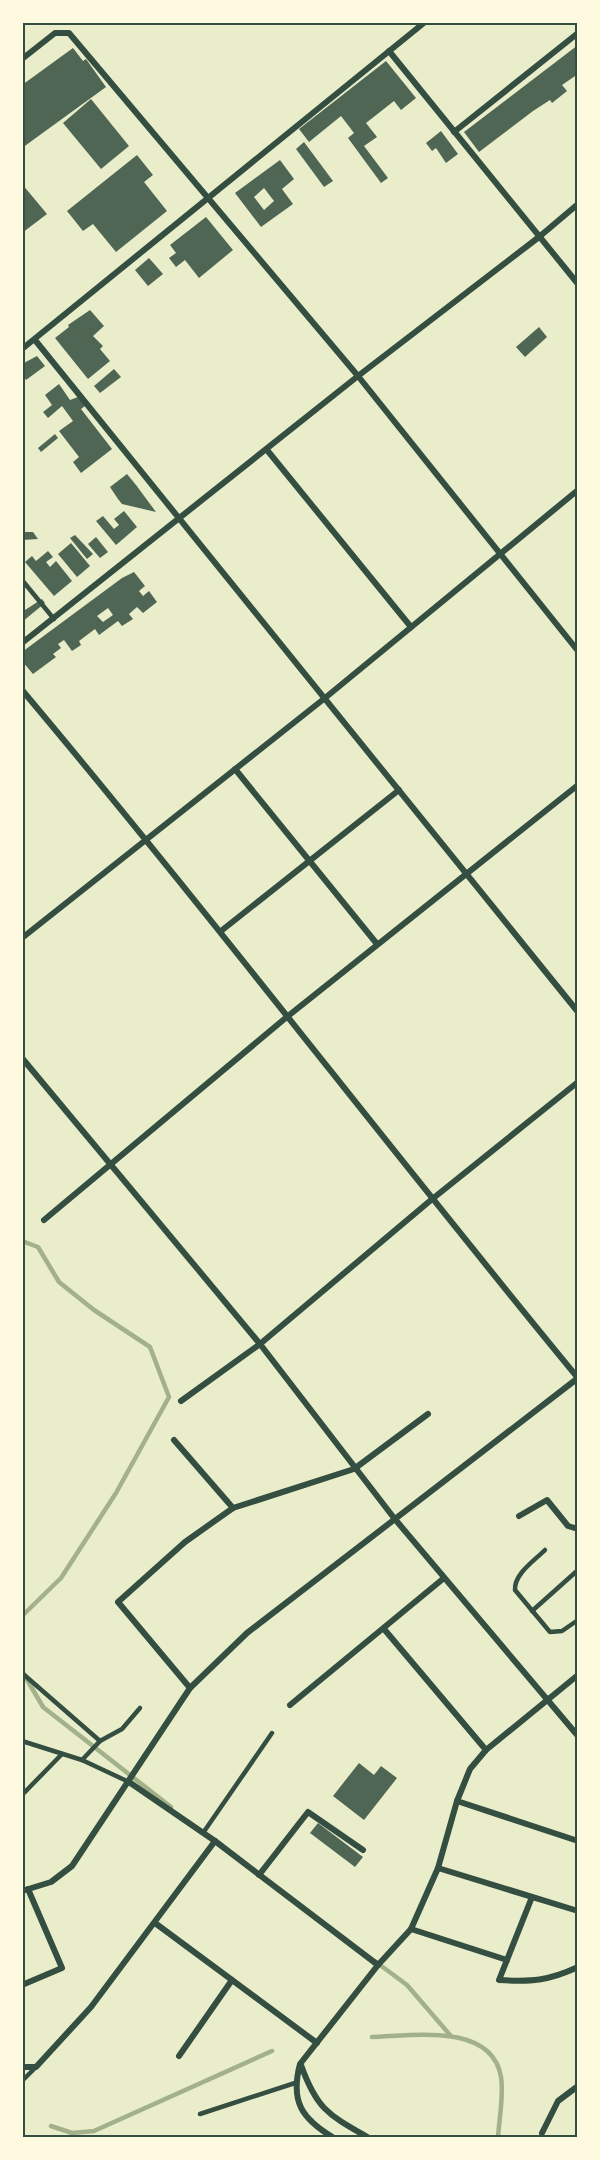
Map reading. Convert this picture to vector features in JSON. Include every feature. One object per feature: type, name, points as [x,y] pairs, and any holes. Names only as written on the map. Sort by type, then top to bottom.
[{"type":"street","points":[[22,349],[425,22]]},
{"type":"street","points":[[22,59],[55,33],[69,33],[358,376],[578,651]]},
{"type":"street","points":[[454,132],[578,33]]},
{"type":"street","points":[[389,51],[578,284]]},
{"type":"street","points":[[22,643],[578,204]]},
{"type":"street","points":[[35,340],[578,1012]]},
{"type":"street","points":[[267,450],[411,627]]},
{"type":"street","points":[[22,938],[325,698],[578,490]]},
{"type":"street","points":[[22,690],[148,840],[431,1200],[578,1378],[246,1633],[190,1688],[72,1866],[51,1882],[26,1890],[62,1968],[22,1985]]},
{"type":"street","points":[[235,769],[377,944]]},
{"type":"street","points":[[44,1220],[288,1016],[578,785]]},
{"type":"street","points":[[221,931],[399,790]]},
{"type":"street","points":[[22,1058],[260,1344],[394,1518],[578,1736]]},
{"type":"street","points":[[181,1401],[260,1344],[431,1200],[578,1082]]},
{"type":"street","points":[[190,1688],[118,1602],[185,1542],[233,1508],[354,1469],[428,1414]]},
{"type":"street","points":[[174,1440],[233,1508]]},
{"type":"street","points":[[519,1516],[547,1500],[568,1526],[578,1529]]},
{"type":"street","points":[[290,1706],[444,1578]]},
{"type":"street","points":[[384,1629],[486,1750]]},
{"type":"street","points":[[334,2138],[317,2127],[303,2113],[297,2100],[295,2083],[300,2064],[378,1965],[411,1929],[438,1868],[457,1801],[470,1769],[486,1750],[578,1675]]},
{"type":"street","points":[[129,1782],[215,1841],[378,1965]]},
{"type":"street","points":[[457,1801],[578,1841]]},
{"type":"street","points":[[259,1875],[309,1812],[363,1850]]},
{"type":"street","points":[[22,2067],[36,2067],[91,2007],[215,1841]]},
{"type":"street","points":[[438,1868],[578,1911]]},
{"type":"street","points":[[532,1897],[499,1980],[534,1982],[558,1976],[578,1967]]},
{"type":"street","points":[[154,1923],[317,2043]]},
{"type":"street","points":[[411,1929],[507,1960]]},
{"type":"street","points":[[179,2056],[232,1980]]},
{"type":"street","points":[[300,2064],[309,2089],[321,2107],[331,2116],[369,2138]]},
{"type":"street","points":[[542,2133],[558,2101],[578,2086]]},
{"type":"lane","points":[[22,580],[54,618]]},
{"type":"lane","points":[[544,1550],[514,1583],[515,1590],[550,1632],[562,1631],[578,1620]]},
{"type":"lane","points":[[532,1611],[578,1570]]},
{"type":"lane","points":[[22,1673],[100,1741]]},
{"type":"lane","points":[[82,1760],[100,1741],[122,1729],[140,1707]]},
{"type":"lane","points":[[203,1833],[272,1733]]},
{"type":"lane","points":[[22,1741],[82,1760],[129,1782]]},
{"type":"lane","points":[[22,1795],[62,1754]]},
{"type":"lane","points":[[22,2081],[36,2067]]},
{"type":"lane","points":[[200,2114],[295,2083]]},
{"type":"building","points":[[578,45],[578,74],[562,85],[567,91],[552,103],[550,100],[533,111],[479,152],[464,132]]},
{"type":"building","points":[[73,48],[83,61],[86,59],[106,87],[22,148],[22,85]]},
{"type":"building","points":[[386,61],[416,98],[401,110],[394,101],[366,123],[377,137],[364,146],[388,178],[381,183],[348,138],[354,133],[341,116],[309,142],[299,129]]},
{"type":"building","points":[[91,99],[129,146],[101,169],[63,123]]},
{"type":"building","points":[[441,131],[458,154],[446,163],[436,148],[432,151],[426,143]]},
{"type":"building","points":[[304,142],[333,181],[324,187],[296,149]]},
{"type":"building","points":[[137,155],[153,175],[144,182],[167,211],[116,252],[93,224],[83,231],[67,211]]},
{"type":"building","points":[[280,160],[294,179],[282,189],[293,204],[261,227],[235,193]],"holes":[[[264,188],[274,201],[264,210],[254,197]]]},
{"type":"building","points":[[22,184],[47,214],[22,233]]},
{"type":"building","points":[[206,217],[233,250],[199,278],[185,260],[176,267],[169,258],[176,253],[170,245]]},
{"type":"building","points":[[149,258],[163,274],[148,286],[135,270]]},
{"type":"building","points":[[90,310],[104,326],[93,336],[103,346],[100,349],[110,361],[88,379],[55,338],[69,327],[68,325]]},
{"type":"building","points":[[539,327],[547,337],[525,357],[516,347]]},
{"type":"building","points":[[37,356],[45,366],[26,380],[22,373],[22,364]]},
{"type":"building","points":[[114,369],[121,377],[100,393],[94,386]]},
{"type":"building","points":[[59,384],[70,400],[78,397],[85,406],[81,409],[112,449],[81,473],[73,462],[79,457],[59,431],[73,421],[62,406],[48,418],[43,412],[52,405],[45,395]]},
{"type":"building","points":[[55,434],[58,438],[41,452],[38,448]]},
{"type":"building","points":[[127,474],[156,512],[122,504],[118,499],[110,487]]},
{"type":"building","points":[[124,511],[137,527],[116,545],[96,521],[103,516],[114,529],[119,525],[114,519]]},
{"type":"building","points":[[22,532],[33,532],[38,539],[22,540]]},
{"type":"building","points":[[75,535],[93,554],[87,559],[70,538]]},
{"type":"building","points":[[96,537],[108,552],[100,558],[88,544]]},
{"type":"building","points":[[71,543],[90,566],[77,577],[58,554]]},
{"type":"building","points":[[48,551],[53,557],[46,562],[50,567],[56,561],[72,581],[54,596],[25,562],[32,556],[36,561]]},
{"type":"building","points":[[134,572],[145,586],[139,591],[143,596],[149,591],[157,602],[143,613],[137,607],[129,614],[133,619],[122,626],[118,621],[99,635],[95,629],[79,641],[81,645],[72,651],[64,640],[58,644],[61,648],[53,654],[56,657],[33,674],[22,661],[22,652],[122,578]],"holes":[[[108,608],[113,615],[103,622],[97,616]]]},
{"type":"building","points":[[42,599],[45,603],[22,622],[22,612]]},
{"type":"building","points":[[359,1763],[374,1775],[381,1766],[397,1778],[364,1820],[333,1796]]},
{"type":"building","points":[[318,1823],[363,1857],[355,1867],[310,1833]]},
{"type":"waterway","points":[[22,1241],[38,1247],[59,1282],[94,1310],[150,1347],[169,1397],[116,1493],[61,1578],[22,1616]]},
{"type":"waterway","points":[[22,1671],[43,1707],[171,1807]]},
{"type":"waterway","points":[[376,1962],[407,1985],[450,2035]]},
{"type":"waterway","points":[[372,2037],[448,2036],[467,2040],[483,2047],[494,2059],[501,2077],[502,2100],[498,2138]]},
{"type":"waterway","points":[[51,2126],[72,2133],[94,2131],[272,2051]]}]
